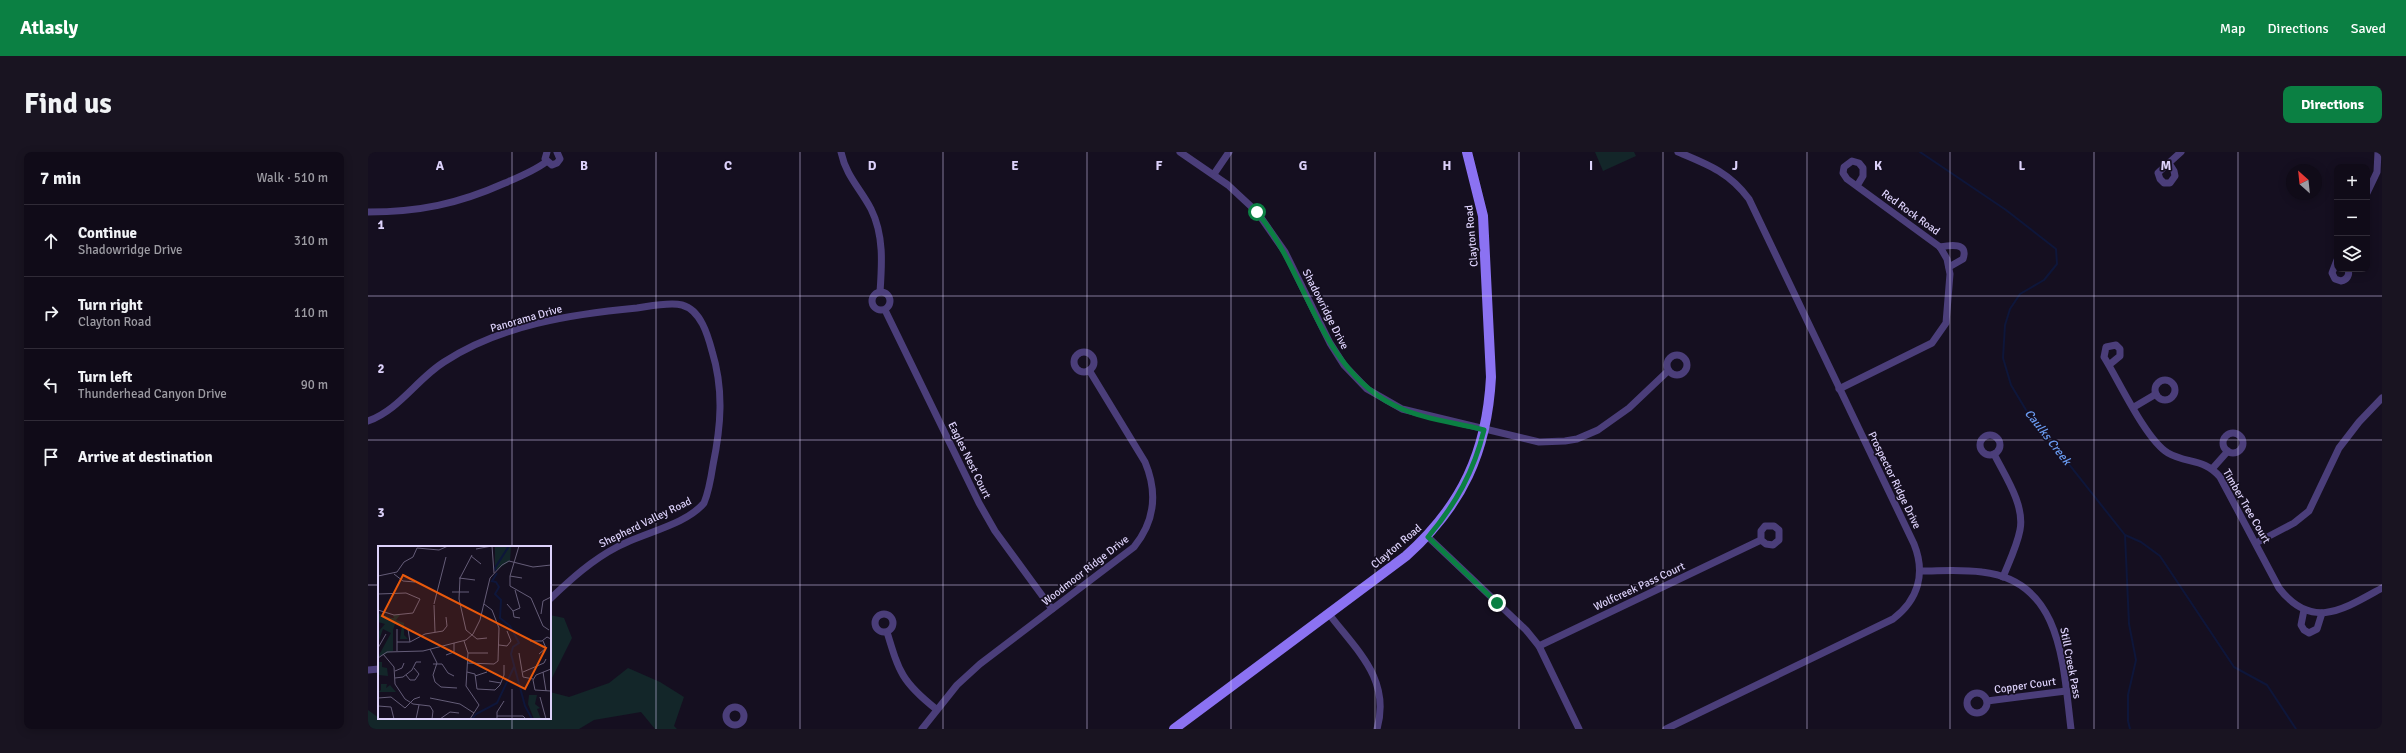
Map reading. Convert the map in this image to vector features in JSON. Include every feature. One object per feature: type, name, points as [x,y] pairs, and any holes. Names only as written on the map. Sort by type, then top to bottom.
[{"type":"main road","name":"Clayton Road","points":[[1174,729],[1406,556],[1428,537],[1444,517],[1462,490],[1470,474],[1484,430],[1490,400],[1483,216],[1467,152]]},
{"type":"street","points":[[546,162],[545,157],[547,152]]},
{"type":"street","points":[[546,162],[550,165],[557,164],[560,159],[557,152]]},
{"type":"street","name":"Eagles Nest Court","points":[[841,152],[845,169],[871,210],[878,227],[882,260],[880,292],[875,294],[871,302],[876,310],[884,310],[983,510],[995,531],[1052,609]]},
{"type":"street","name":"Shadowridge Drive","points":[[1180,152],[1214,174],[1247,201],[1271,229],[1285,252],[1330,343],[1344,365],[1359,381],[1379,398],[1402,409],[1484,430],[1539,442],[1577,439],[1598,430],[1630,408],[1668,371]]},
{"type":"street","points":[[1214,174],[1229,152]]},
{"type":"street","name":"Prospector Ridge Drive","points":[[1666,729],[1893,620],[1908,606],[1914,597],[1920,571],[1914,544],[1749,198],[1741,188],[1722,171],[1678,152]]},
{"type":"street","points":[[2169,163],[2180,152]]},
{"type":"street","points":[[2370,187],[2377,172],[2378,152]]},
{"type":"street","points":[[368,212],[404,212],[441,207],[479,195],[538,168],[546,162]]},
{"type":"street","name":"Red Rock Road","points":[[1839,389],[1924,349],[1938,337],[1948,314],[1949,267],[1940,247],[1856,186]]},
{"type":"street","points":[[1940,247],[1954,245],[1960,246],[1963,251],[1963,259],[1949,267]]},
{"type":"street","points":[[2334,268],[2332,273],[2336,279],[2341,281],[2346,279],[2349,272]]},
{"type":"street","points":[[880,292],[886,294],[890,301],[889,306],[884,310]]},
{"type":"street","name":"Panorama Drive","points":[[368,421],[385,413],[443,362],[474,345],[509,332],[595,312],[665,305],[683,305],[693,311],[704,328]]},
{"type":"street","name":"Shepherd Valley Road","points":[[551,598],[577,574],[603,555],[669,525],[699,509],[704,503],[718,438],[721,404],[715,359],[704,328]]},
{"type":"street","name":"Timber Tree Court","points":[[2109,365],[2154,441],[2172,455],[2204,464],[2220,477],[2279,588],[2286,597],[2304,610],[2322,613],[2344,608],[2382,588]]},
{"type":"street","name":"Woodmoor Ridge Drive","points":[[922,729],[936,709],[957,684],[980,664],[1134,547],[1148,525],[1153,508],[1153,487],[1145,462],[1089,370]]},
{"type":"street","points":[[2134,407],[2156,394]]},
{"type":"street","points":[[2256,543],[2294,523],[2309,510],[2339,448],[2359,422],[2382,398]]},
{"type":"street","points":[[2212,469],[2228,451]]},
{"type":"street","points":[[1994,454],[2017,503],[2021,521],[2018,536],[2003,577]]},
{"type":"street","points":[[1428,537],[1526,630],[1539,646],[1579,729]]},
{"type":"street","name":"Wolfcreek Pass Court","points":[[1539,646],[1761,540]]},
{"type":"street","name":"Still Creek Pass","points":[[1920,571],[1982,572],[2003,577],[2030,593],[2050,618],[2058,638],[2072,729]]},
{"type":"street","points":[[2304,610],[2300,625],[2309,633],[2317,629],[2322,613]]},
{"type":"street","points":[[1329,614],[1374,674],[1382,702],[1377,729]]},
{"type":"street","points":[[887,632],[903,677],[915,692],[936,709]]},
{"type":"street","points":[[368,670],[378,669]]},
{"type":"street","name":"Copper Court","points":[[1987,701],[2066,691]]},
{"type":"green space","points":[[1595,152],[1634,152],[1636,156],[1603,171]]},
{"type":"green space","points":[[551,615],[564,618],[572,638],[551,680]]},
{"type":"green space","points":[[628,668],[660,682],[684,697],[674,726],[677,729],[655,729],[641,712],[594,720],[579,729],[368,729],[368,710],[378,717],[378,719],[551,719],[551,692],[569,697],[609,683]]},
{"type":"waterway","name":"Caulks Creek","points":[[1920,152],[2006,210],[2056,249],[2057,264],[2044,280],[2020,294],[2010,309],[2005,325],[2003,358],[2011,385],[2026,410],[2125,535],[2141,542],[2160,556],[2234,667],[2267,685],[2296,729]]},
{"type":"waterway","points":[[2125,535],[2129,624],[2136,660],[2128,695],[2128,721],[2130,729]]},
{"type":"route","points":[[1257,212],[1271,229],[1285,252],[1336,353],[1344,365],[1367,389],[1379,398],[1402,409],[1484,430],[1470,474],[1460,494],[1428,537],[1497,603]]}]
